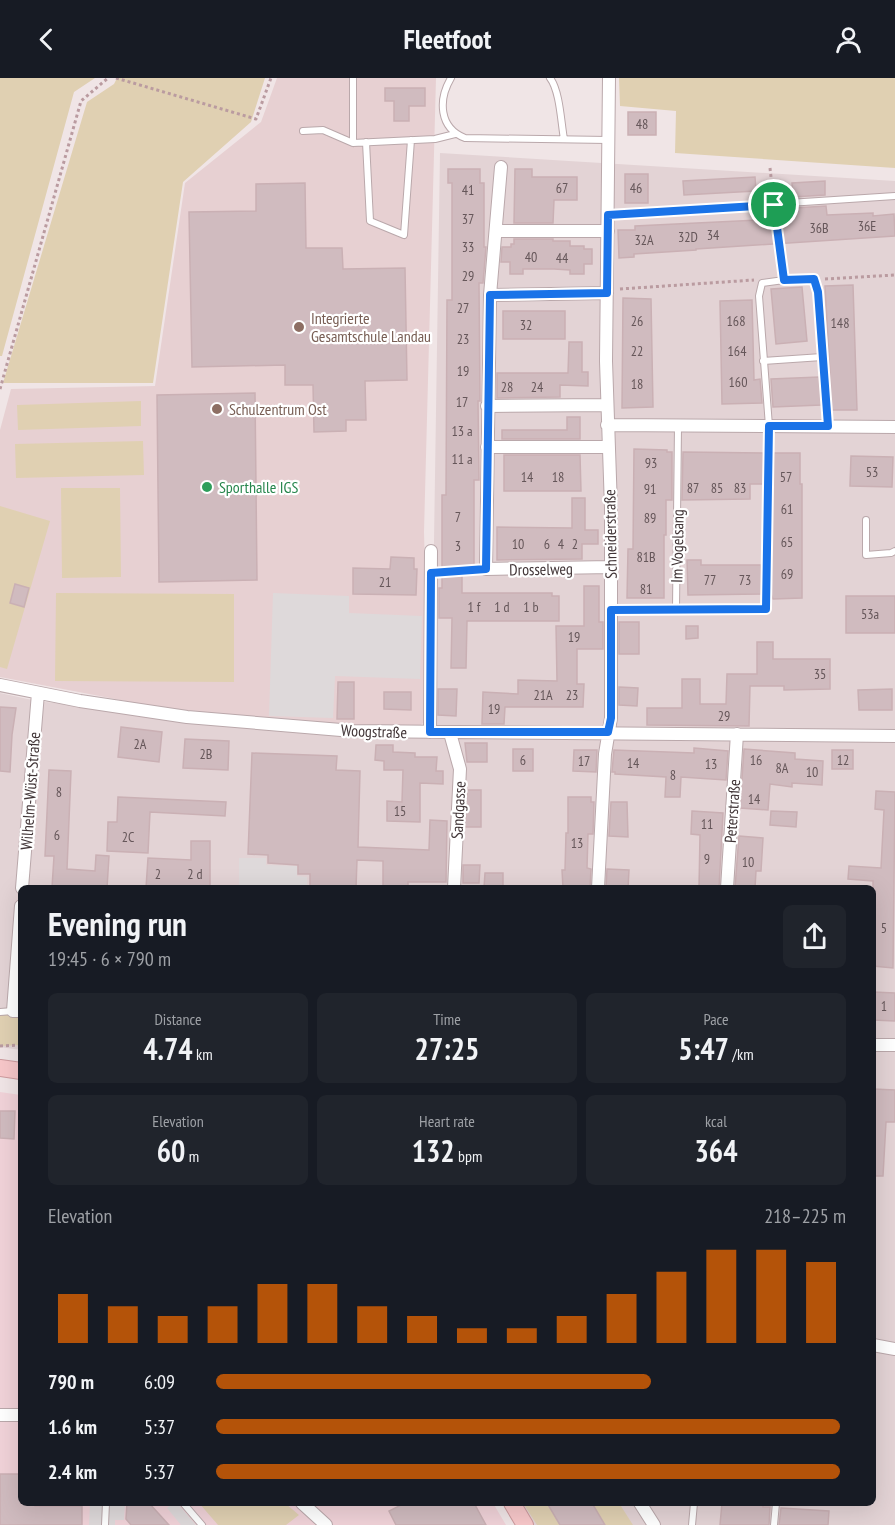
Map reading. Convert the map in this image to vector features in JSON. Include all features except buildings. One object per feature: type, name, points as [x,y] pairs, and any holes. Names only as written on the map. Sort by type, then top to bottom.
[{"type":"main road","points":[[0,1068],[18,1071]]},
{"type":"main road","points":[[514,1506],[525,1525]]},
{"type":"street","name":"Schneiderstraße","points":[[598,885],[608,732],[611,718],[611,567],[607,425],[609,78]]},
{"type":"street","name":"Drosselweg","points":[[501,167],[490,295],[486,569],[611,567]]},
{"type":"street","points":[[496,231],[608,231]]},
{"type":"street","points":[[490,295],[607,293]]},
{"type":"street","points":[[487,406],[607,405]]},
{"type":"street","points":[[607,425],[895,427]]},
{"type":"street","points":[[487,447],[608,447]]},
{"type":"street","points":[[430,732],[431,551]]},
{"type":"street","name":"Woogstraße","points":[[0,685],[187,717],[332,730],[895,736]]},
{"type":"street","name":"Wilhelm-Wüst-Straße","points":[[22,885],[38,693]]},
{"type":"street","name":"Sandgasse","points":[[450,733],[460,769],[454,885]]},
{"type":"street","name":"Peterstraße","points":[[727,885],[737,734]]},
{"type":"street","points":[[17,1011],[18,985]]},
{"type":"street","points":[[876,1044],[895,1044]]},
{"type":"street","points":[[876,1346],[895,1349]]},
{"type":"street","points":[[0,1414],[18,1415]]},
{"type":"street","points":[[305,1506],[326,1525]]},
{"type":"street","points":[[642,1506],[654,1525]]},
{"type":"lane","points":[[353,78],[353,143]]},
{"type":"lane","points":[[451,78],[445,88],[442,106],[446,123],[454,134],[465,138],[608,140]]},
{"type":"lane","points":[[550,78],[558,100],[564,139]]},
{"type":"lane","points":[[303,131],[323,130],[353,143],[435,139],[454,134]]},
{"type":"lane","points":[[366,142],[370,221],[404,235],[411,140]]},
{"type":"lane","points":[[608,215],[895,196]]},
{"type":"lane","points":[[676,609],[766,609],[769,426],[759,296],[762,283],[814,279],[818,292],[828,426]]},
{"type":"lane","points":[[763,362],[822,357]]},
{"type":"lane","name":"Im Vogelsang","points":[[676,609],[678,425]]},
{"type":"lane","points":[[866,520],[866,555],[891,554],[895,551]]},
{"type":"lane","points":[[0,1012],[17,1011]]},
{"type":"lane","points":[[105,1525],[106,1506]]},
{"type":"lane","points":[[186,1506],[202,1525]]},
{"type":"lane","points":[[692,1525],[694,1506]]},
{"type":"lane","points":[[774,1525],[776,1506]]},
{"type":"path","points":[[0,389],[81,101],[108,78]]},
{"type":"path","points":[[116,78],[256,119],[271,78]]},
{"type":"path","points":[[130,78],[134,82]]},
{"type":"path","points":[[770,168],[784,280]]},
{"type":"path","points":[[814,279],[895,275]]},
{"type":"path","points":[[607,293],[622,288],[753,279],[762,283]]},
{"type":"path","points":[[431,573],[486,569]]},
{"type":"path","points":[[611,610],[676,609]]},
{"type":"path","points":[[0,1046],[18,1045]]},
{"type":"shaded area","points":[[0,78],[95,78],[74,92],[2,356],[0,356]]},
{"type":"shaded area","points":[[117,78],[265,78],[251,122],[183,182],[153,383],[3,383],[87,102],[114,84]]},
{"type":"shaded area","name":"Schulzentrum Ost","points":[[277,78],[436,78],[424,532],[429,717],[419,727],[258,721],[157,707],[0,677],[0,430],[11,389],[155,386],[185,183],[261,122]]},
{"type":"shaded area","points":[[619,78],[895,78],[895,168],[675,153],[676,111],[620,106]]},
{"type":"shaded area","points":[[440,153],[895,181],[895,1525],[534,1525],[523,1506],[876,1506],[876,885],[18,885],[18,1050],[0,1047],[0,693],[37,701],[256,726],[431,735]]},
{"type":"shaded area","points":[[141,401],[141,426],[18,430],[17,405]]},
{"type":"shaded area","points":[[143,441],[144,475],[16,478],[15,444]]},
{"type":"shaded area","points":[[61,488],[120,488],[121,577],[62,578]]},
{"type":"shaded area","points":[[0,506],[50,521],[7,669],[0,667]]},
{"type":"shaded area","points":[[56,593],[234,594],[234,682],[55,681]]},
{"type":"shaded area","points":[[273,593],[349,596],[349,613],[422,616],[420,679],[335,676],[333,718],[269,716]]},
{"type":"shaded area","points":[[239,858],[266,858],[266,865],[297,866],[297,876],[307,877],[307,885],[239,885]]},
{"type":"shaded area","points":[[18,1011],[18,1045],[0,1046],[0,1012]]},
{"type":"shaded area","points":[[0,1092],[18,1095],[18,1506],[495,1506],[506,1525],[0,1525]]},
{"type":"shaded area","points":[[90,1506],[125,1506],[124,1520],[115,1520],[115,1525],[89,1525]]},
{"type":"shaded area","points":[[180,1506],[196,1525],[181,1525],[167,1508]]},
{"type":"shaded area","points":[[202,1506],[288,1506],[299,1515],[286,1525],[218,1525]]},
{"type":"shaded area","points":[[525,1506],[549,1506],[560,1525],[537,1525]]},
{"type":"shaded area","points":[[594,1506],[621,1506],[633,1525],[605,1525]]},
{"type":"place","name":"Integrierte Gesamtschule Landau","points":[[299,327]]},
{"type":"place","name":"Schulzentrum Ost","points":[[217,409]]},
{"type":"place","name":"Sporthalle IGS","points":[[207,487]]},
{"type":"route","points":[[774,205],[784,280],[814,279],[818,292],[828,426],[769,426],[766,609],[611,610],[611,718],[608,732],[430,732],[431,573],[486,569],[490,295],[607,293],[608,215],[774,205]]}]
